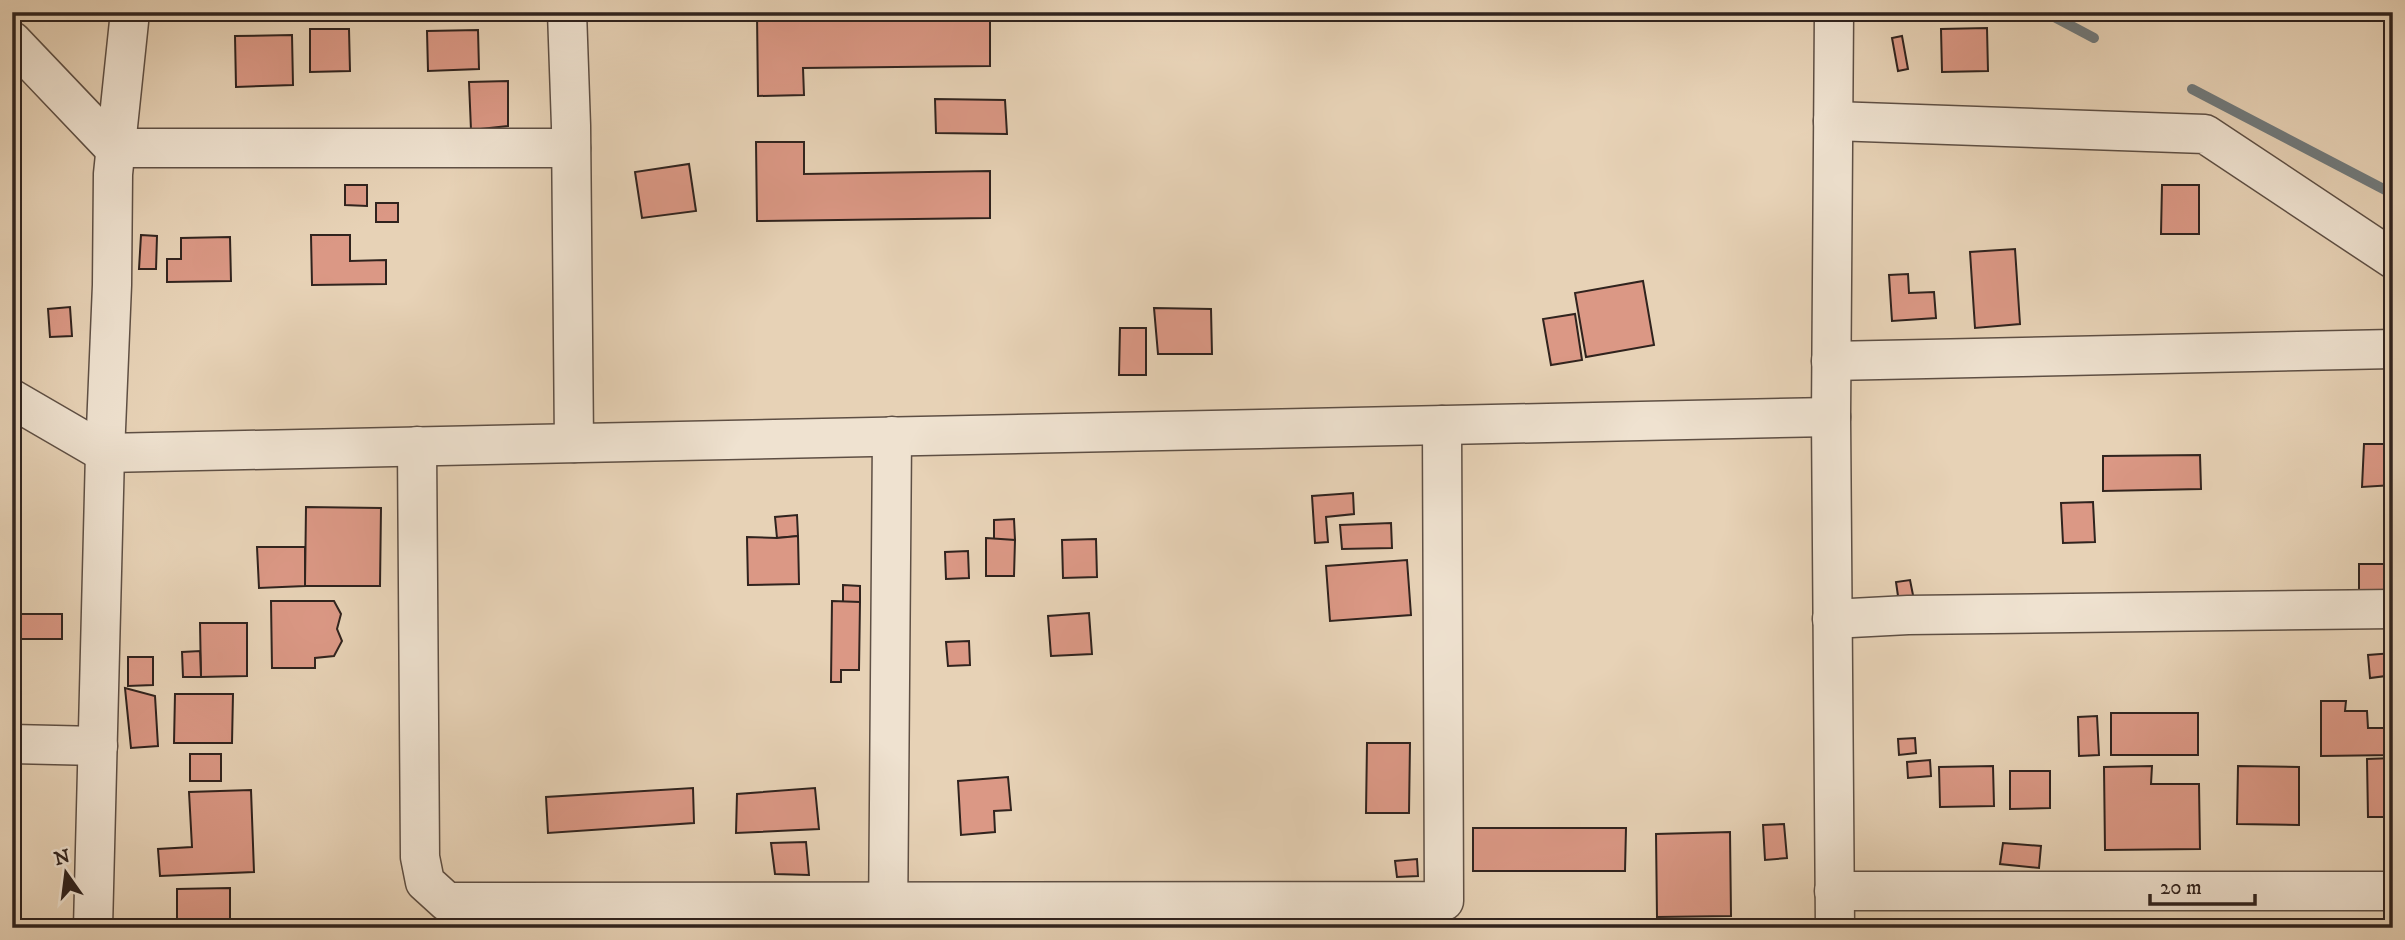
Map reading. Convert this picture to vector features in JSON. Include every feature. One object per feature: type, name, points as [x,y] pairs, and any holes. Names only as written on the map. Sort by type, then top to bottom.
[{"type":"street","points":[[93,928],[114,148],[130,12]]},
{"type":"street","points":[[567,12],[574,443]]},
{"type":"street","points":[[1834,12],[1831,361],[1834,909],[2393,891]]},
{"type":"street","points":[[12,41],[114,148],[571,148]]},
{"type":"street","points":[[1833,121],[2205,134],[2393,259]]},
{"type":"street","points":[[1831,361],[2393,349]]},
{"type":"street","points":[[12,399],[105,453],[1831,417]]},
{"type":"street","points":[[417,446],[420,857],[425,882],[447,902],[953,915],[1444,901],[1442,425]]},
{"type":"street","points":[[889,915],[892,436]]},
{"type":"street","points":[[1832,620],[1908,615],[2393,609]]},
{"type":"street","points":[[12,744],[98,746]]},
{"type":"building","points":[[990,13],[990,66],[803,68],[804,95],[758,96],[757,14]]},
{"type":"building","points":[[1987,28],[1988,71],[1942,72],[1941,29]]},
{"type":"building","points":[[310,29],[349,29],[350,71],[310,72]]},
{"type":"building","points":[[478,30],[479,69],[428,71],[427,31]]},
{"type":"building","points":[[292,35],[293,85],[236,87],[235,36]]},
{"type":"building","points":[[1902,36],[1908,69],[1898,71],[1892,38]]},
{"type":"building","points":[[508,81],[508,126],[471,130],[469,82]]},
{"type":"building","points":[[935,99],[1005,100],[1007,134],[936,133]]},
{"type":"building","points":[[756,142],[804,142],[804,174],[990,171],[990,218],[757,221]]},
{"type":"building","points":[[689,164],[696,211],[642,218],[635,172]]},
{"type":"building","points":[[345,185],[367,185],[367,206],[345,205]]},
{"type":"building","points":[[2162,185],[2199,185],[2199,234],[2161,234]]},
{"type":"building","points":[[376,203],[398,203],[398,222],[376,222]]},
{"type":"building","points":[[141,235],[157,236],[156,269],[139,269]]},
{"type":"building","points":[[311,235],[350,235],[350,261],[386,260],[386,284],[312,285]]},
{"type":"building","points":[[230,237],[231,281],[167,282],[167,259],[181,259],[181,238]]},
{"type":"building","points":[[2015,249],[2020,324],[1975,328],[1970,252]]},
{"type":"building","points":[[1908,274],[1909,293],[1934,292],[1936,318],[1892,321],[1889,275]]},
{"type":"building","points":[[1643,281],[1654,345],[1586,357],[1575,293]]},
{"type":"building","points":[[70,307],[72,336],[50,337],[48,309]]},
{"type":"building","points":[[1154,308],[1211,309],[1212,354],[1158,354]]},
{"type":"building","points":[[1575,314],[1582,360],[1551,365],[1543,319]]},
{"type":"building","points":[[1120,328],[1146,328],[1146,375],[1119,375]]},
{"type":"building","points":[[2364,444],[2393,444],[2393,485],[2362,487]]},
{"type":"building","points":[[2200,455],[2201,489],[2103,491],[2103,456]]},
{"type":"building","points":[[1353,493],[1354,514],[1326,517],[1328,542],[1315,543],[1312,496]]},
{"type":"building","points":[[2093,502],[2095,542],[2063,543],[2061,503]]},
{"type":"building","points":[[306,507],[381,508],[380,586],[305,586]]},
{"type":"building","points":[[797,515],[798,536],[777,538],[775,517]]},
{"type":"building","points":[[1014,519],[1015,540],[994,540],[994,520]]},
{"type":"building","points":[[1391,523],[1392,548],[1342,549],[1340,525]]},
{"type":"building","points":[[798,536],[799,584],[748,585],[747,537]]},
{"type":"building","points":[[986,538],[1015,540],[1014,576],[986,576]]},
{"type":"building","points":[[1096,539],[1097,577],[1063,578],[1062,540]]},
{"type":"building","points":[[257,547],[305,547],[305,586],[259,588]]},
{"type":"building","points":[[968,551],[969,578],[946,579],[945,552]]},
{"type":"building","points":[[1407,560],[1411,615],[1330,621],[1326,566]]},
{"type":"building","points":[[2359,564],[2393,564],[2393,595],[2359,596]]},
{"type":"building","points":[[1910,580],[1914,600],[1899,603],[1896,582]]},
{"type":"building","points":[[843,585],[860,586],[860,602],[843,602]]},
{"type":"building","points":[[271,601],[334,601],[341,614],[337,629],[342,641],[334,656],[315,658],[315,668],[272,668]]},
{"type":"building","points":[[832,601],[860,602],[859,670],[841,670],[841,682],[831,682]]},
{"type":"building","points":[[1089,613],[1092,654],[1051,656],[1048,616]]},
{"type":"building","points":[[17,614],[62,614],[62,639],[18,639]]},
{"type":"building","points":[[200,623],[247,623],[247,676],[201,677]]},
{"type":"building","points":[[969,641],[970,665],[948,666],[946,642]]},
{"type":"building","points":[[200,651],[201,677],[183,677],[182,652]]},
{"type":"building","points":[[2393,653],[2393,675],[2370,678],[2368,655]]},
{"type":"building","points":[[128,657],[153,657],[153,685],[128,686]]},
{"type":"building","points":[[125,688],[155,696],[158,746],[131,748]]},
{"type":"building","points":[[175,694],[233,694],[232,743],[174,743]]},
{"type":"building","points":[[2321,701],[2346,701],[2345,711],[2367,711],[2368,728],[2393,728],[2393,755],[2321,756]]},
{"type":"building","points":[[2111,713],[2198,713],[2198,755],[2111,755]]},
{"type":"building","points":[[2097,716],[2099,755],[2079,756],[2078,717]]},
{"type":"building","points":[[1915,738],[1916,753],[1899,755],[1898,739]]},
{"type":"building","points":[[1367,743],[1410,743],[1409,813],[1366,813]]},
{"type":"building","points":[[190,754],[221,754],[221,781],[190,781]]},
{"type":"building","points":[[2393,758],[2393,817],[2368,817],[2367,759]]},
{"type":"building","points":[[1930,760],[1931,776],[1908,778],[1907,762]]},
{"type":"building","points":[[1993,766],[1994,806],[1940,807],[1939,767]]},
{"type":"building","points":[[2152,766],[2151,784],[2199,784],[2200,849],[2105,850],[2104,767]]},
{"type":"building","points":[[2238,766],[2299,767],[2299,825],[2237,824]]},
{"type":"building","points":[[2010,771],[2050,771],[2050,808],[2010,809]]},
{"type":"building","points":[[1008,777],[1011,810],[994,811],[995,832],[961,835],[958,781]]},
{"type":"building","points":[[693,788],[694,823],[548,833],[546,797]]},
{"type":"building","points":[[815,788],[819,829],[736,833],[737,794]]},
{"type":"building","points":[[251,790],[254,872],[160,876],[158,849],[192,847],[189,792]]},
{"type":"building","points":[[1784,824],[1787,858],[1765,860],[1763,825]]},
{"type":"building","points":[[1473,828],[1626,828],[1625,871],[1473,871]]},
{"type":"building","points":[[1730,832],[1731,916],[1657,917],[1656,834]]},
{"type":"building","points":[[806,842],[809,875],[775,874],[771,843]]},
{"type":"building","points":[[2003,843],[2041,846],[2039,868],[2000,864]]},
{"type":"building","points":[[1417,859],[1418,876],[1397,877],[1395,861]]},
{"type":"building","points":[[230,888],[230,928],[177,928],[177,889]]},
{"type":"waterway","points":[[2045,12],[2094,38]]},
{"type":"waterway","points":[[2192,89],[2393,194]]}]
